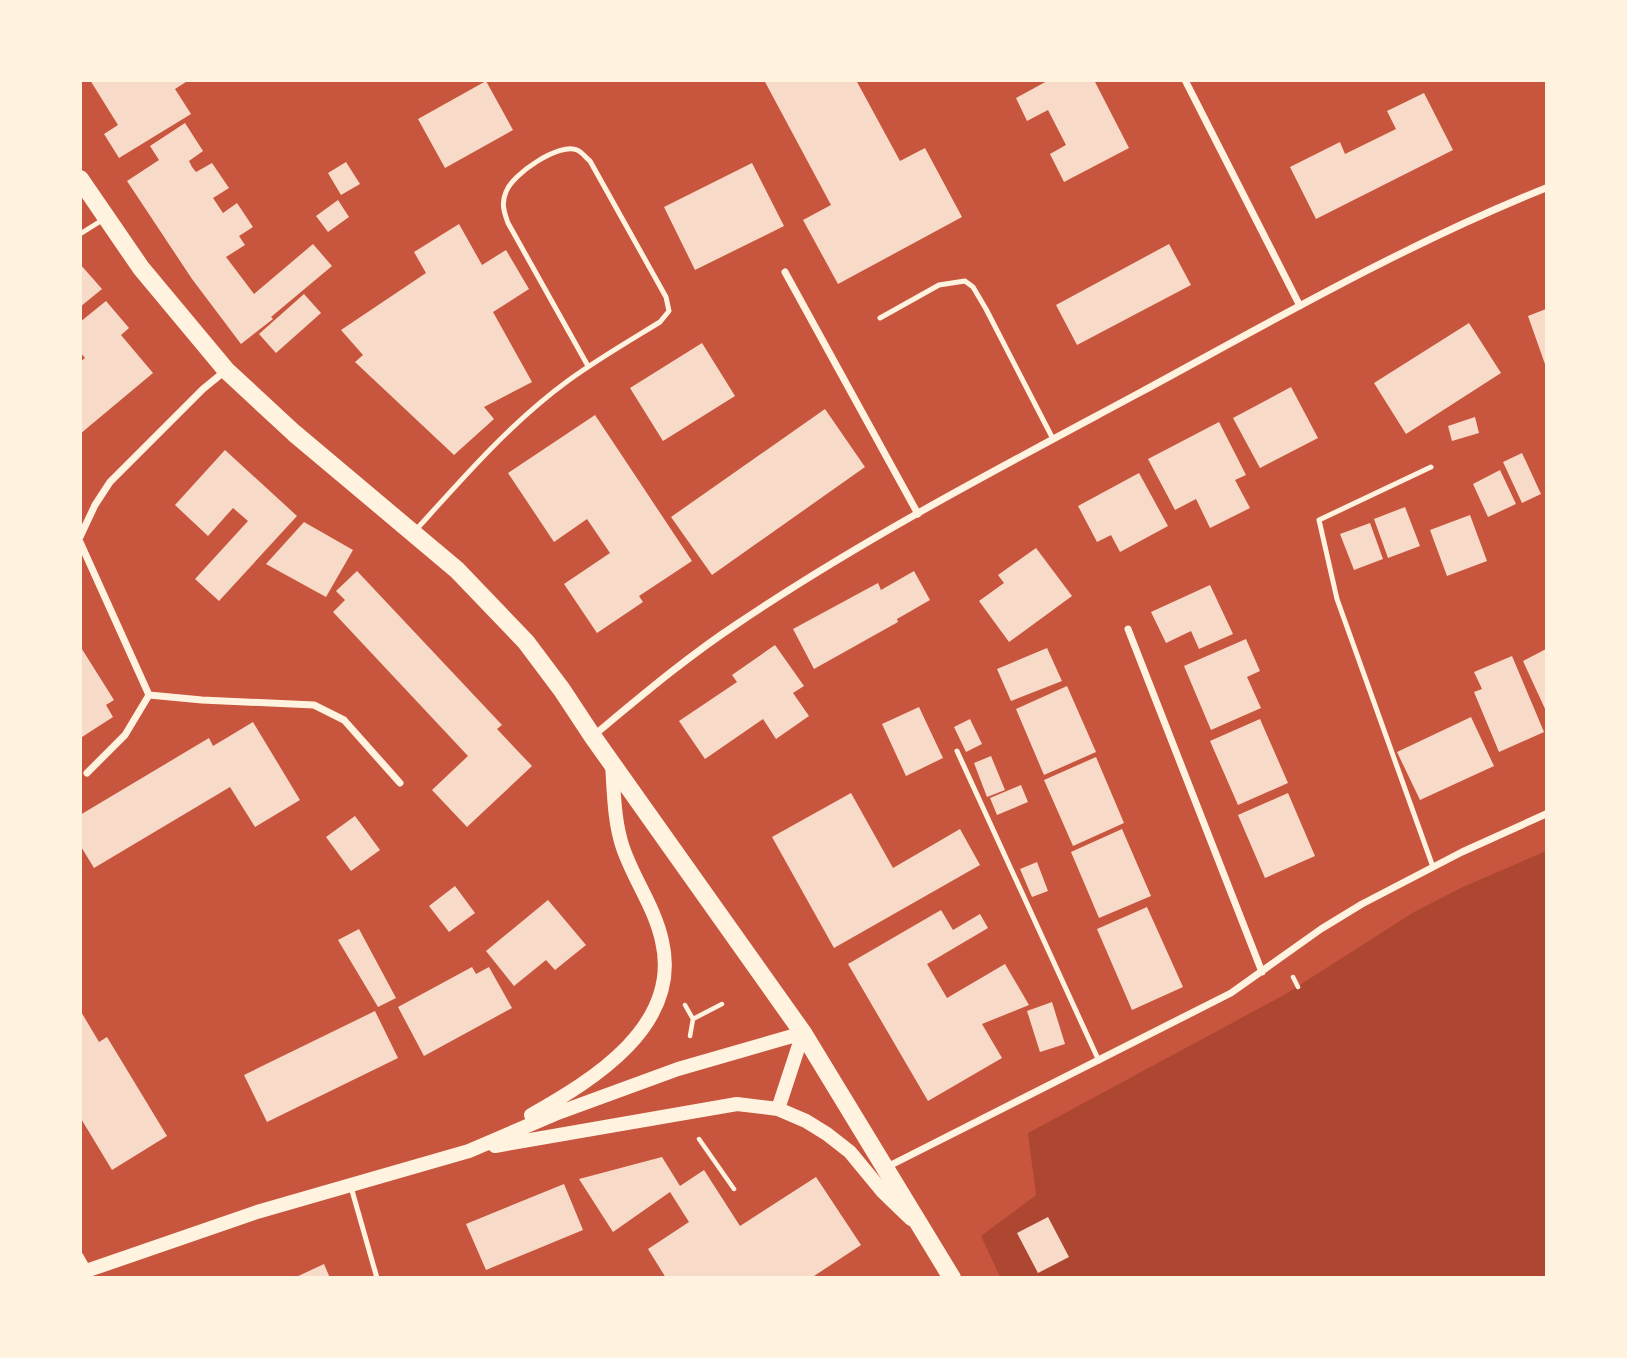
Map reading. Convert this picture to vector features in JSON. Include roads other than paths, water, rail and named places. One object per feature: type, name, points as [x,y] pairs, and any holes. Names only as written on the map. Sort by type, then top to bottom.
[{"type":"main road","points":[[80,178],[141,268],[226,370],[294,433],[457,570],[526,642],[803,1033],[952,1278]]},
{"type":"main road","points":[[469,1151],[560,1099],[624,1052],[641,1033],[659,999],[663,944],[653,913],[622,846],[612,763]]},
{"type":"main road","points":[[778,1109],[803,1033]]},
{"type":"main road","points":[[469,1151],[555,1114],[666,1073],[803,1033]]},
{"type":"main road","points":[[84,1271],[257,1212],[469,1151],[737,1104],[778,1109],[827,1134],[850,1152],[883,1192],[927,1235]]},
{"type":"street","points":[[1185,80],[1300,306]]},
{"type":"street","points":[[593,737],[680,666],[736,625],[837,560],[1053,439],[1398,254],[1546,188]]},
{"type":"street","points":[[785,272],[918,514]]},
{"type":"street","points":[[149,695],[80,540],[95,505],[110,482],[203,389],[226,370]]},
{"type":"street","points":[[1128,629],[1262,972]]},
{"type":"street","points":[[87,773],[125,735],[149,695]]},
{"type":"street","points":[[149,695],[314,705],[344,720],[400,783]]},
{"type":"street","points":[[886,1167],[1231,993],[1321,929],[1362,904],[1546,814]]},
{"type":"street","points":[[80,1256],[84,1271]]},
{"type":"lane","points":[[412,534],[461,478],[503,436],[588,366],[660,322],[669,311],[667,297],[590,161],[577,150],[561,149],[519,174],[506,189],[502,206],[508,223],[588,366]]},
{"type":"lane","points":[[80,234],[107,218]]},
{"type":"lane","points":[[880,318],[939,285],[965,281],[973,288],[986,309],[1053,439]]},
{"type":"lane","points":[[1431,467],[1319,520],[1337,599],[1433,867]]},
{"type":"lane","points":[[957,751],[1099,1061]]},
{"type":"lane","points":[[351,1184],[377,1278]]}]
